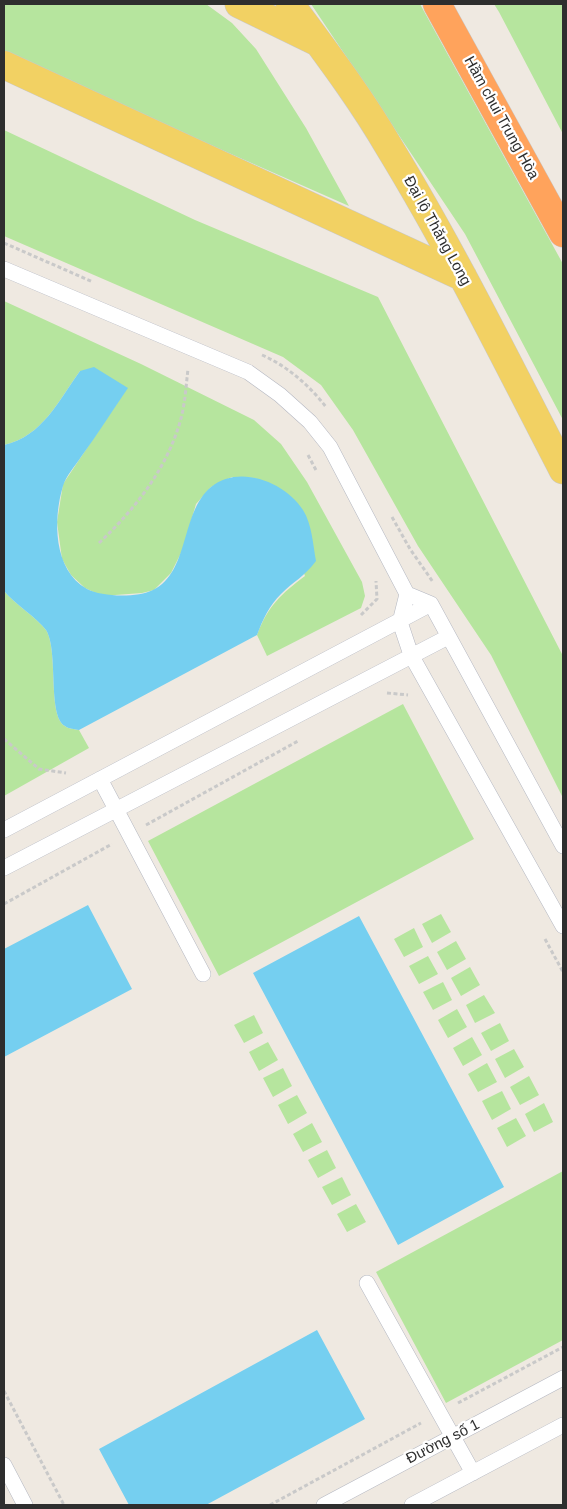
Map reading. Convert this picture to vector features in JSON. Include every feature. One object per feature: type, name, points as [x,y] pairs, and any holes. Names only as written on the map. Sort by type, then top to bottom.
[{"type":"highway","name":"Hầm chui Trung Hòa","points":[[438,4],[563,233]]},
{"type":"main road","points":[[239,4],[318,42]]},
{"type":"main road","name":"Đại lộ Thăng Long","points":[[290,4],[389,146],[463,277],[563,470]]},
{"type":"main road","points":[[4,65],[463,277]]},
{"type":"lane","points":[[4,269],[248,372],[280,395],[310,422],[330,447],[407,594],[431,604],[563,846]]},
{"type":"lane","points":[[407,594],[400,622],[411,655],[559,910],[563,926]]},
{"type":"lane","points":[[4,830],[431,604]]},
{"type":"lane","points":[[4,868],[448,637]]},
{"type":"lane","points":[[100,779],[203,974]]},
{"type":"lane","points":[[366,1283],[473,1473]]},
{"type":"lane","name":"Đường số 1","points":[[324,1505],[563,1378]]},
{"type":"lane","points":[[412,1505],[563,1425]]},
{"type":"lane","points":[[4,1465],[25,1505]]},
{"type":"path","points":[[178,365],[196,373]]},
{"type":"path","points":[[99,543],[122,522],[145,494],[157,473],[180,422],[188,369]]},
{"type":"path","points":[[305,450],[319,476]]},
{"type":"path","points":[[364,614],[377,599],[376,579]]},
{"type":"path","points":[[384,693],[406,694],[412,698]]},
{"type":"path","points":[[4,739],[39,769],[70,772]]},
{"type":"path","points":[[4,904],[299,740]]},
{"type":"path","points":[[270,1505],[563,1347]]},
{"type":"path","points":[[4,1391],[64,1505]]},
{"type":"green space","points":[[4,4],[206,4],[232,23],[256,49],[306,128],[349,206],[4,54]]},
{"type":"green space","points":[[311,4],[420,4],[563,264],[563,420],[465,234]]},
{"type":"green space","points":[[494,4],[563,4],[563,134],[499,12]]},
{"type":"green space","points":[[4,130],[195,220],[378,297],[563,656],[563,798],[491,655],[418,546],[353,430],[321,385],[283,357],[4,236]]},
{"type":"green space","points":[[4,301],[141,364],[254,420],[281,444],[307,482],[362,582],[365,596],[361,608],[267,656],[257,635],[261,625],[276,601],[305,576],[271,484],[254,478],[232,477],[211,487],[196,504],[183,549],[171,573],[154,590],[142,593],[102,596],[85,588],[71,575],[62,559],[57,522],[63,484],[127,388],[80,371],[57,405],[39,426],[18,440],[4,445]]},
{"type":"green space","points":[[4,591],[46,630],[52,652],[56,710],[60,720],[66,727],[79,730],[89,748],[4,796]]},
{"type":"green space","points":[[403,704],[474,839],[219,976],[148,841]]},
{"type":"green space","points":[[441,914],[451,932],[432,943],[422,924]]},
{"type":"green space","points":[[414,928],[423,947],[404,957],[394,939]]},
{"type":"green space","points":[[456,941],[466,959],[447,970],[437,952]]},
{"type":"green space","points":[[428,956],[438,974],[419,984],[409,966]]},
{"type":"green space","points":[[470,967],[480,985],[461,996],[451,978]]},
{"type":"green space","points":[[443,982],[452,1000],[433,1010],[423,992]]},
{"type":"green space","points":[[484,995],[495,1013],[475,1023],[466,1005]]},
{"type":"green space","points":[[457,1009],[467,1027],[448,1038],[438,1020]]},
{"type":"green space","points":[[254,1015],[263,1033],[244,1043],[234,1025]]},
{"type":"green space","points":[[500,1023],[509,1041],[491,1051],[481,1033]]},
{"type":"green space","points":[[472,1037],[482,1055],[463,1066],[453,1048]]},
{"type":"green space","points":[[268,1042],[278,1060],[259,1071],[249,1052]]},
{"type":"green space","points":[[514,1049],[524,1067],[505,1078],[495,1059]]},
{"type":"green space","points":[[487,1063],[497,1082],[478,1092],[468,1074]]},
{"type":"green space","points":[[283,1068],[292,1086],[273,1097],[263,1078]]},
{"type":"green space","points":[[529,1076],[539,1095],[520,1105],[510,1087]]},
{"type":"green space","points":[[502,1091],[511,1109],[492,1120],[482,1101]]},
{"type":"green space","points":[[297,1095],[307,1113],[288,1124],[278,1105]]},
{"type":"green space","points":[[544,1103],[553,1122],[534,1132],[525,1114]]},
{"type":"green space","points":[[516,1118],[526,1136],[507,1147],[497,1128]]},
{"type":"green space","points":[[312,1123],[322,1142],[303,1152],[293,1134]]},
{"type":"green space","points":[[327,1150],[336,1168],[318,1178],[308,1160]]},
{"type":"green space","points":[[563,1171],[563,1340],[446,1403],[376,1272]]},
{"type":"green space","points":[[342,1177],[351,1195],[332,1205],[322,1187]]},
{"type":"green space","points":[[356,1204],[366,1222],[347,1232],[337,1214]]},
{"type":"water","points":[[94,367],[128,388],[64,482],[58,513],[58,543],[68,570],[76,580],[87,589],[101,594],[120,596],[146,593],[153,590],[165,581],[173,570],[201,498],[211,487],[222,480],[235,477],[261,479],[285,491],[295,500],[306,516],[312,535],[316,561],[273,603],[257,635],[79,730],[66,727],[60,720],[56,710],[52,652],[46,630],[4,591],[4,445],[18,440],[39,426],[57,405],[80,371]]},
{"type":"water","points":[[88,905],[132,989],[4,1057],[4,949]]},
{"type":"water","points":[[359,916],[504,1187],[398,1245],[253,973]]},
{"type":"water","points":[[317,1330],[365,1419],[206,1505],[129,1505],[99,1449]]}]
